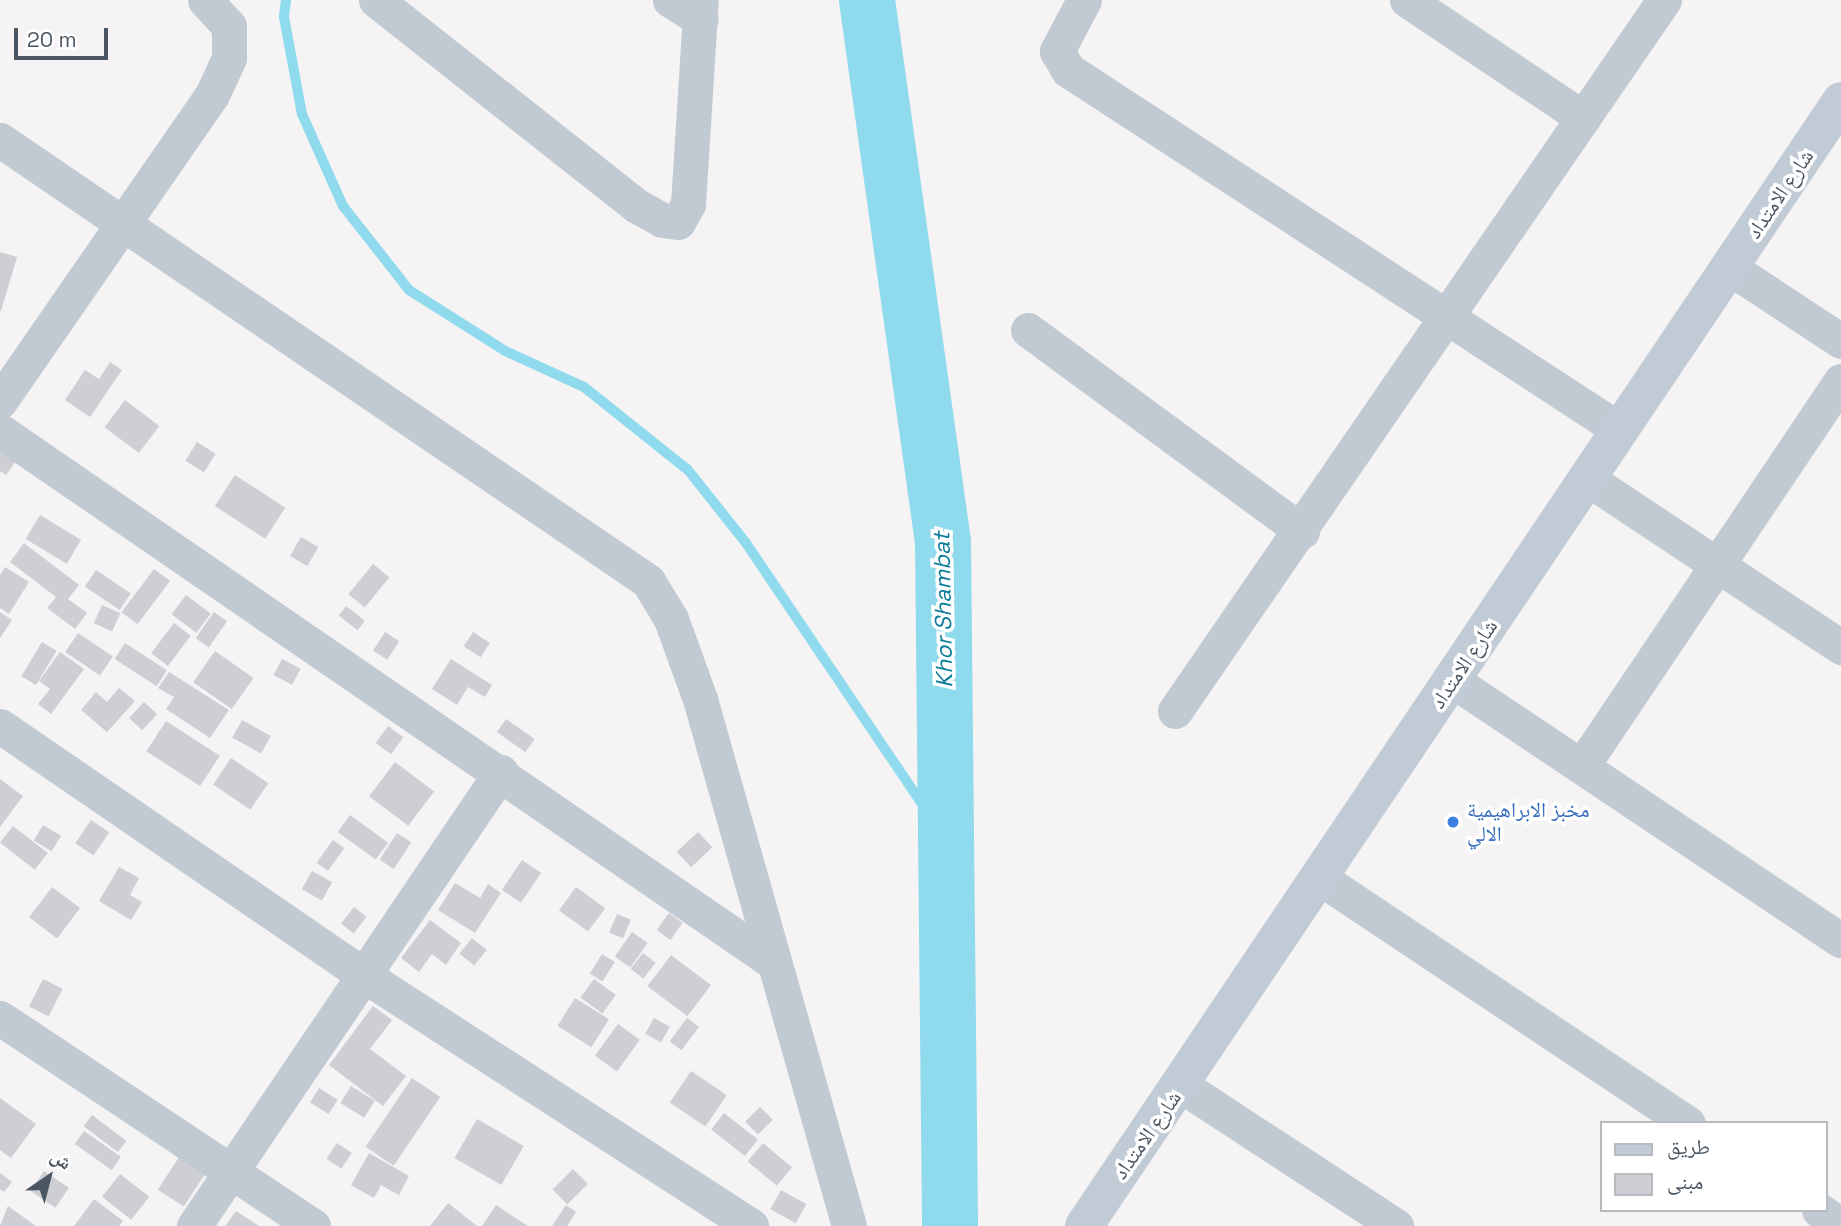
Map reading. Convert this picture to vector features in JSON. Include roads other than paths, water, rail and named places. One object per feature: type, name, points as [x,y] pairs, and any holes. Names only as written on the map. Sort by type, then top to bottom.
[{"type":"street","points":[[0,401],[212,95],[229,58],[228,13],[205,0]]},
{"type":"street","points":[[376,0],[637,206],[662,220],[678,222],[688,204],[700,10],[670,0]]},
{"type":"street","points":[[1084,0],[1057,51],[1068,70],[1450,316],[1620,430]]},
{"type":"street","points":[[1407,0],[1583,118]]},
{"type":"street","points":[[1175,711],[1450,316],[1664,0]]},
{"type":"street","name":"شارع الامتداد","points":[[1097,1218],[1320,878],[1841,101]]},
{"type":"street","points":[[0,141],[124,222],[648,581],[671,619],[700,699],[849,1226]]},
{"type":"street","points":[[1730,268],[1841,341]]},
{"type":"street","points":[[1028,330],[1302,531]]},
{"type":"street","points":[[1582,766],[1841,381]]},
{"type":"street","points":[[0,431],[501,772],[773,962]]},
{"type":"street","points":[[1588,479],[1841,647]]},
{"type":"street","points":[[1452,680],[1841,940]]},
{"type":"street","points":[[0,726],[365,976],[751,1226]]},
{"type":"street","points":[[194,1226],[501,772]]},
{"type":"street","points":[[1320,878],[1685,1121]]},
{"type":"street","points":[[0,1018],[313,1226]]},
{"type":"street","points":[[1182,1086],[1396,1226]]},
{"type":"street","points":[[1822,1212],[1841,1225]]},
{"type":"waterway","points":[[286,0],[284,17],[302,114],[343,206],[409,290],[505,351],[584,387],[688,470],[746,543],[946,840]]},
{"type":"waterway","name":"Khor Shambat","points":[[867,0],[943,542],[950,1226]]},
{"type":"place","name":"مخبز الابراهيمية الالي","points":[[1453,822]]}]
